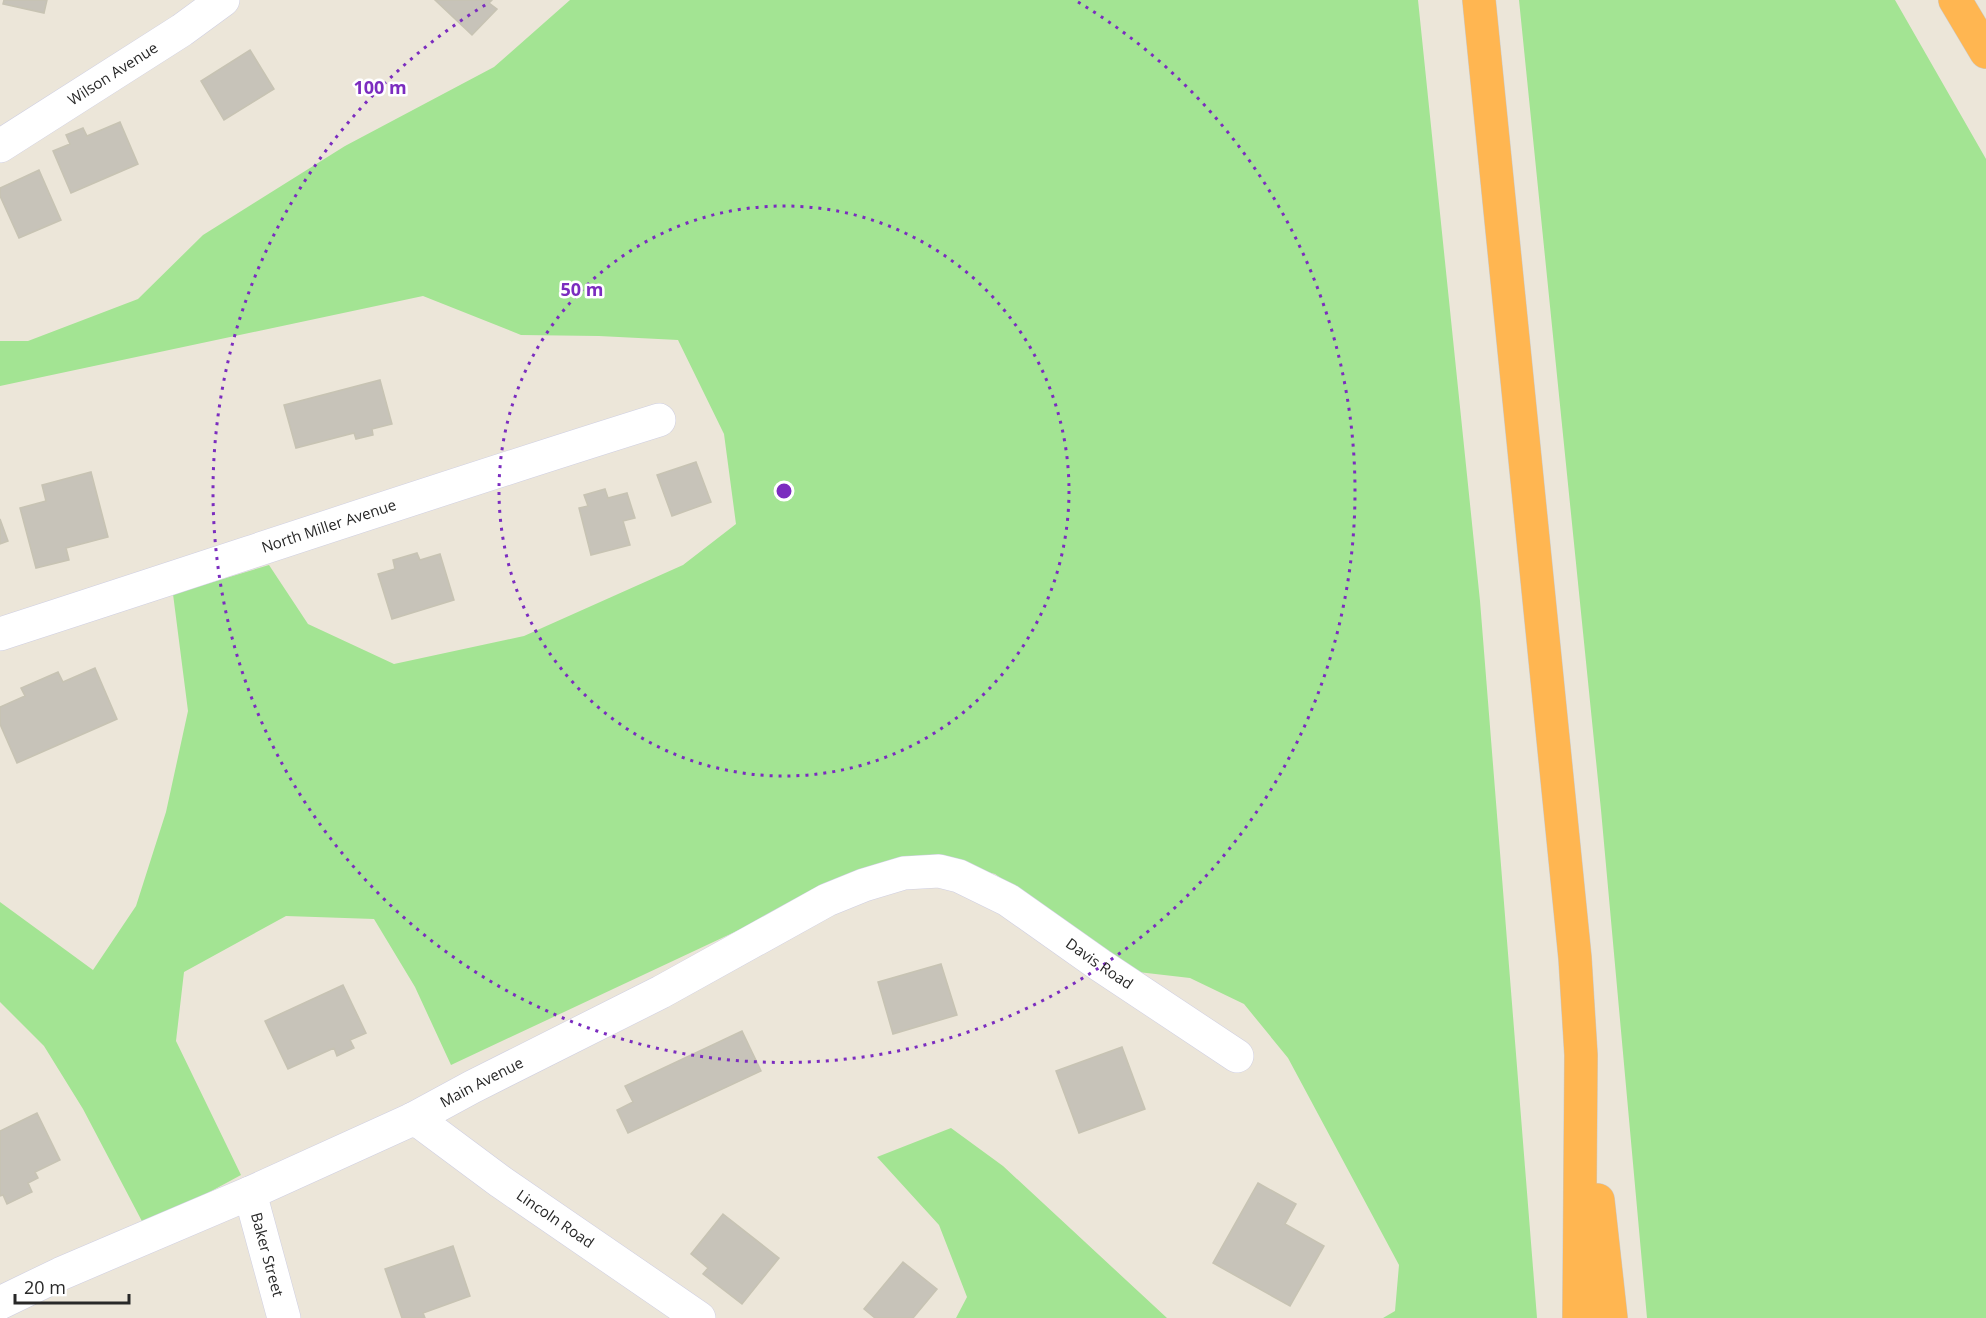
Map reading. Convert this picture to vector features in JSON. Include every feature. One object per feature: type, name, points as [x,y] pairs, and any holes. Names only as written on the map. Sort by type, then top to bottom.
[{"type":"highway","points":[[1479,0],[1575,958],[1581,1055],[1579,1318]]},
{"type":"highway","points":[[1955,0],[1986,52]]},
{"type":"highway","points":[[1581,1055],[1611,1318]]},
{"type":"street","name":"Wilson Avenue","points":[[0,146],[182,30],[223,0]]},
{"type":"street","name":"North Miller Avenue","points":[[0,633],[374,513],[517,464],[659,420]]},
{"type":"street","name":"Main Avenue","points":[[0,1303],[60,1274],[250,1193],[413,1119],[661,992],[827,900],[864,885],[904,873],[939,871],[959,876]]},
{"type":"street","name":"Davis Road","points":[[959,876],[1008,900],[1100,965],[1237,1056]]},
{"type":"street","name":"Lincoln Road","points":[[413,1119],[699,1318]]},
{"type":"street","name":"Baker Street","points":[[250,1193],[284,1318]]},
{"type":"green space","points":[[570,0],[1418,0],[1480,601],[1537,1318],[1383,1318],[1395,1311],[1399,1265],[1288,1058],[1244,1004],[1190,978],[1138,972],[995,874],[931,857],[867,870],[451,1065],[415,987],[374,919],[286,916],[184,972],[176,1041],[241,1175],[145,1227],[83,1109],[44,1046],[0,1002],[0,902],[93,970],[136,906],[166,812],[188,711],[173,594],[269,565],[308,624],[394,664],[524,636],[683,565],[736,524],[724,434],[678,340],[521,335],[423,296],[0,386],[0,341],[28,341],[138,299],[203,235],[345,146],[494,67]]},
{"type":"green space","points":[[1519,0],[1895,0],[1986,159],[1986,1318],[1647,1318],[1601,810]]},
{"type":"green space","points":[[951,1128],[1003,1166],[1167,1318],[956,1318],[967,1297],[939,1225],[877,1157]]},
{"type":"building","points":[[4,0],[47,0],[44,13],[3,4]]},
{"type":"building","points":[[435,0],[492,0],[489,3],[497,9],[472,35]]},
{"type":"building","points":[[250,50],[274,89],[224,120],[201,81]]},
{"type":"building","points":[[120,122],[138,164],[71,193],[53,151],[70,144],[66,135],[83,128],[87,136]]},
{"type":"building","points":[[39,170],[61,220],[19,238],[0,196],[0,188]]},
{"type":"building","points":[[380,380],[392,424],[372,429],[373,435],[356,439],[354,433],[296,448],[284,405]]},
{"type":"building","points":[[696,462],[711,502],[672,516],[657,475]]},
{"type":"building","points":[[91,472],[108,537],[66,548],[69,560],[36,568],[20,508],[46,501],[42,485]]},
{"type":"building","points":[[605,489],[608,498],[627,493],[635,518],[623,521],[630,545],[591,555],[579,508],[588,506],[584,495]]},
{"type":"building","points":[[0,519],[8,541],[0,544]]},
{"type":"building","points":[[417,553],[420,560],[440,554],[454,600],[392,619],[378,574],[395,569],[393,560]]},
{"type":"building","points":[[95,668],[117,719],[17,763],[0,724],[0,707],[25,696],[21,688],[58,672],[63,682]]},
{"type":"building","points":[[941,964],[957,1015],[893,1034],[878,982]]},
{"type":"building","points":[[343,985],[366,1033],[350,1040],[354,1048],[337,1056],[334,1048],[288,1069],[265,1021]]},
{"type":"building","points":[[742,1031],[761,1071],[628,1133],[617,1110],[633,1102],[625,1086]]},
{"type":"building","points":[[1122,1047],[1145,1109],[1079,1133],[1056,1071]]},
{"type":"building","points":[[37,1113],[60,1160],[35,1172],[38,1178],[28,1183],[32,1192],[7,1204],[3,1195],[0,1196],[0,1131]]},
{"type":"building","points":[[1258,1183],[1296,1204],[1285,1224],[1324,1246],[1290,1306],[1213,1263]]},
{"type":"building","points":[[723,1214],[779,1258],[742,1304],[703,1274],[708,1268],[691,1254]]},
{"type":"building","points":[[453,1246],[470,1296],[423,1313],[425,1318],[402,1318],[385,1269]]},
{"type":"building","points":[[903,1262],[937,1289],[913,1318],[875,1318],[864,1309]]}]
